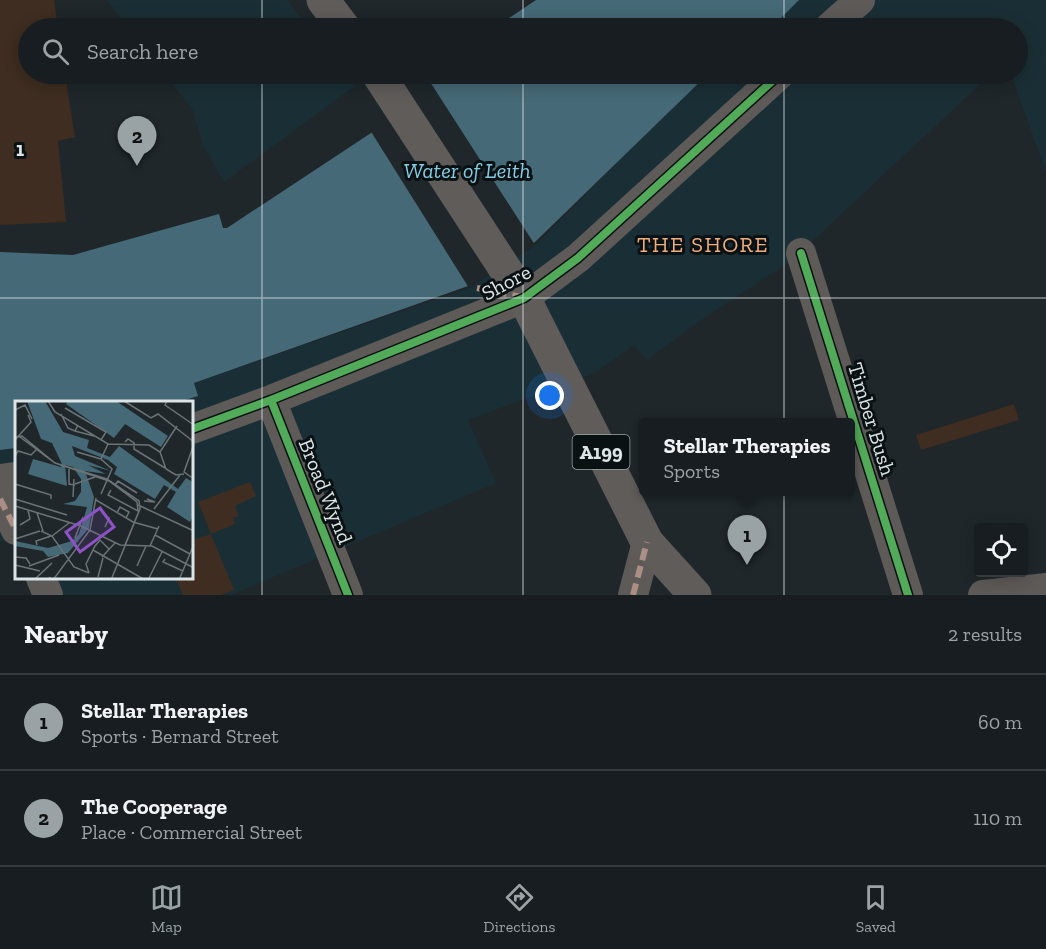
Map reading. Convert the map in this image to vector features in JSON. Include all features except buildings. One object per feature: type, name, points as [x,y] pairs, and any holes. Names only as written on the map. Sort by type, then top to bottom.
[{"type":"main road","points":[[323,0],[336,18]]},
{"type":"main road","name":"A199","points":[[385,84],[524,298],[647,542],[695,595]]},
{"type":"street","points":[[840,18],[860,0]]},
{"type":"street","name":"Shore","points":[[194,428],[271,400],[524,298],[578,258],[769,84]]},
{"type":"street","name":"Timber Bush","points":[[801,253],[853,418]]},
{"type":"street","name":"Broad Wynd","points":[[271,400],[348,595]]},
{"type":"street","name":"Timber Bush","points":[[855,426],[908,595]]},
{"type":"street","points":[[0,479],[15,477]]},
{"type":"street","points":[[0,499],[15,528]]},
{"type":"street","points":[[633,595],[647,542]]},
{"type":"street","points":[[42,580],[48,595]]},
{"type":"street","points":[[983,595],[1046,588]]},
{"type":"shaded area","points":[[0,0],[54,0],[57,18],[18,18],[18,84],[67,84],[75,137],[58,141],[66,222],[0,225]]},
{"type":"shaded area","points":[[107,0],[287,0],[301,18],[121,18]]},
{"type":"shaded area","points":[[777,0],[1046,0],[1046,172],[1015,84],[1028,84],[1028,18],[759,18]]},
{"type":"shaded area","points":[[172,84],[353,84],[355,86],[224,182],[203,146],[193,110]]},
{"type":"shaded area","points":[[694,84],[980,84],[791,261],[707,316],[647,360],[634,345],[595,373],[468,420],[496,483],[231,595],[53,595],[46,580],[194,580],[194,401],[182,401],[198,396],[194,383],[469,288],[536,245]]},
{"type":"shaded area","points":[[1014,404],[1019,420],[921,450],[916,435]]},
{"type":"shaded area","points":[[15,448],[15,537],[0,542],[0,450]]},
{"type":"shaded area","points":[[250,482],[256,496],[235,506],[239,516],[233,518],[235,524],[211,534],[198,502]]},
{"type":"shaded area","points":[[211,534],[234,590],[221,595],[183,595],[176,580],[194,580],[194,539]]},
{"type":"water","points":[[536,0],[799,0],[781,18],[509,18]]},
{"type":"water","name":"Water of Leith","points":[[409,84],[698,84],[535,242],[468,286],[194,383],[198,396],[182,401],[15,401],[15,448],[0,450],[0,252],[73,255],[219,214],[223,228],[227,228],[374,131]]},
{"type":"pier","points":[[404,84],[431,84],[535,245],[469,288],[370,130]]},
{"type":"marked path","points":[[477,288],[521,297]]},
{"type":"marked path","points":[[0,499],[15,528]]},
{"type":"marked path","points":[[633,595],[647,542]]},
{"type":"cycle path","points":[[194,428],[271,400],[524,298],[578,258],[769,84]]},
{"type":"cycle path","points":[[801,253],[853,418]]},
{"type":"cycle path","points":[[271,400],[348,595]]},
{"type":"cycle path","points":[[855,426],[908,595]]},
{"type":"place","name":"The Cooperage","points":[[137,166]]},
{"type":"place","name":"Stellar Therapies","points":[[747,565]]},
{"type":"district","name":"THE SHORE","points":[[703,244]]}]
